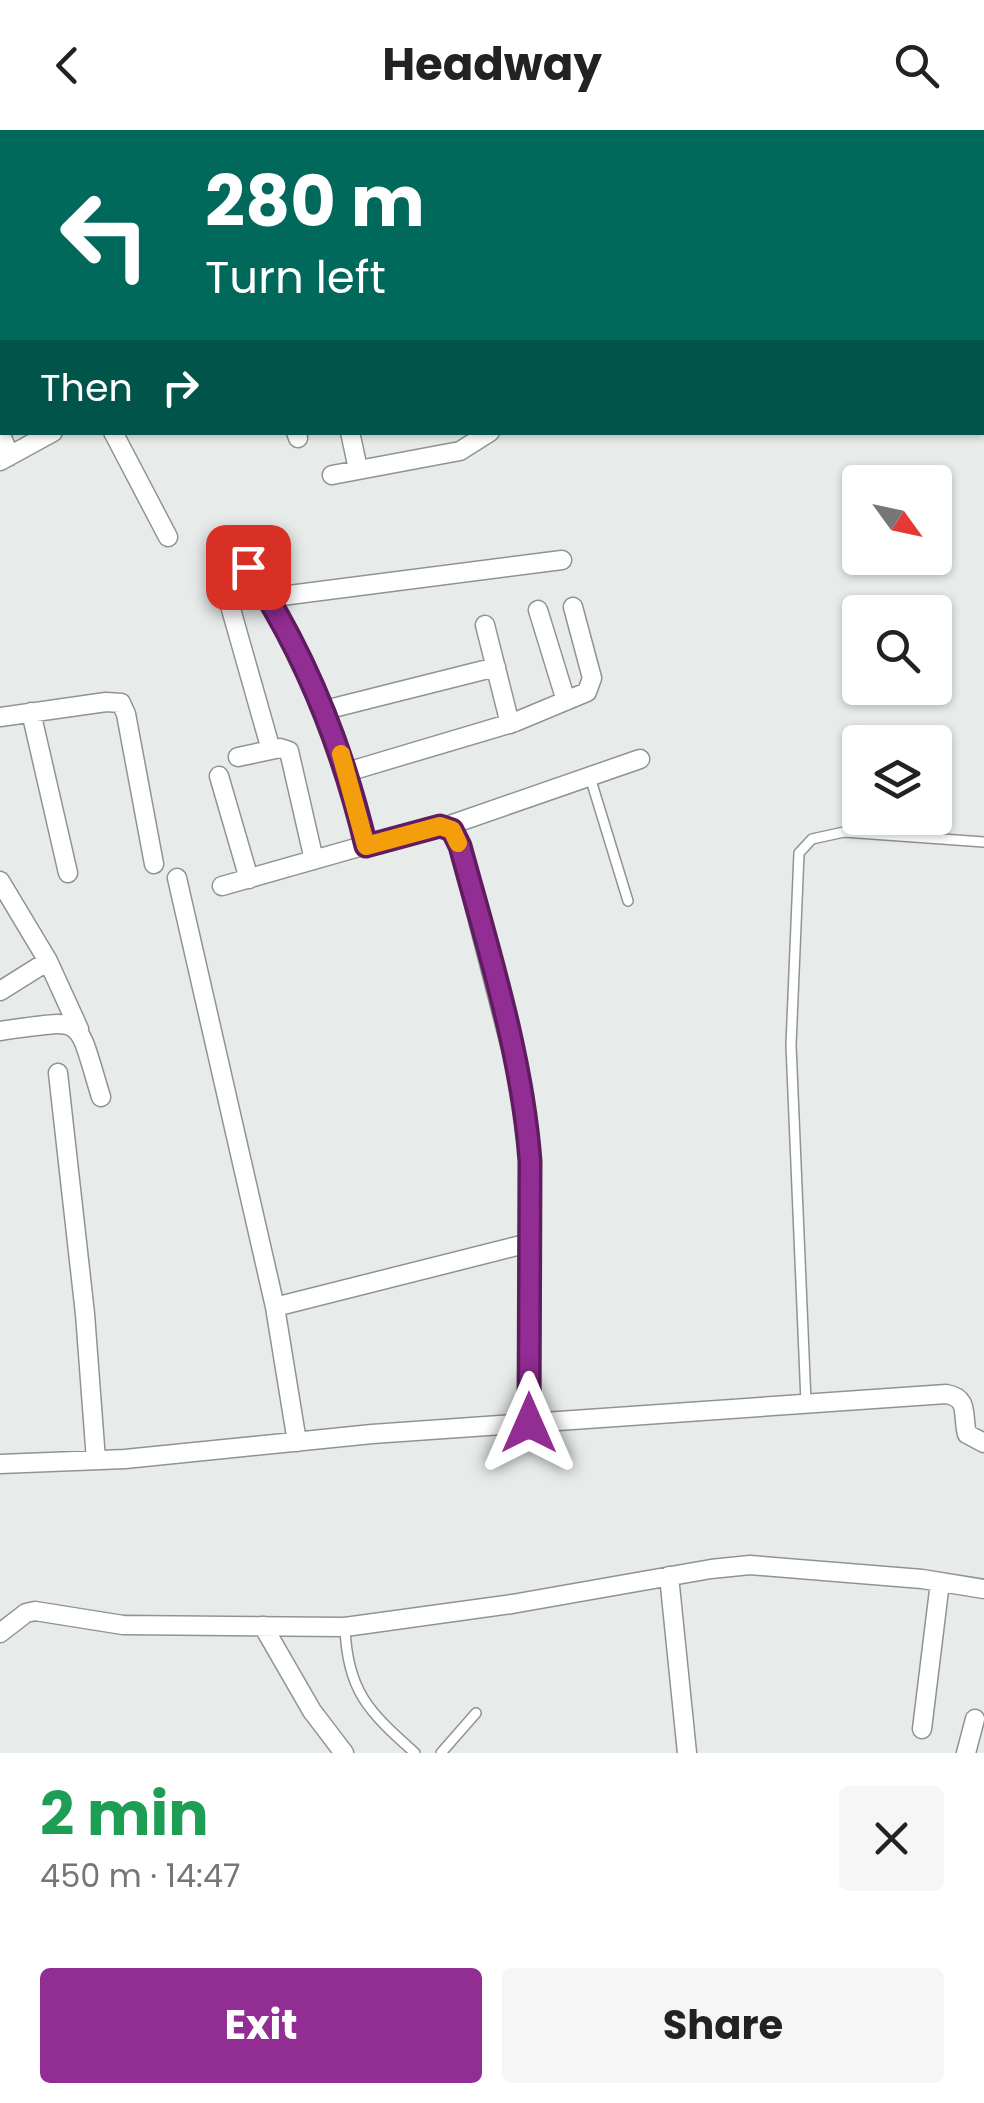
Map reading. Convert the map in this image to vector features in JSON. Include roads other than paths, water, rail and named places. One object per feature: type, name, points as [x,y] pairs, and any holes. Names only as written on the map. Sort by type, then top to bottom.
[{"type":"street","points":[[5,459],[49,435]]},
{"type":"street","points":[[114,435],[168,538]]},
{"type":"street","points":[[351,435],[358,469]]},
{"type":"street","points":[[332,475],[460,451],[485,435]]},
{"type":"street","points":[[266,598],[562,560]]},
{"type":"street","points":[[270,750],[221,574],[222,565],[228,562],[244,564],[325,710],[347,772],[366,846]]},
{"type":"street","points":[[347,772],[510,724],[586,692],[592,684],[573,608]]},
{"type":"street","points":[[538,610],[566,702]]},
{"type":"street","points":[[486,625],[510,724]]},
{"type":"street","points":[[325,710],[496,667]]},
{"type":"street","points":[[0,717],[116,701],[124,707],[154,864]]},
{"type":"street","points":[[31,712],[68,873]]},
{"type":"street","points":[[238,757],[286,748],[291,755],[314,860]]},
{"type":"street","points":[[222,886],[433,826],[447,826],[640,760]]},
{"type":"street","points":[[219,776],[249,879]]},
{"type":"street","points":[[447,826],[460,846],[520,1083],[530,1161],[529,1423]]},
{"type":"street","points":[[177,878],[275,1307],[297,1442]]},
{"type":"street","points":[[3,893],[48,961],[79,1029],[102,1097]]},
{"type":"street","points":[[0,990],[48,961]]},
{"type":"street","points":[[0,1030],[62,1023],[79,1029]]},
{"type":"street","points":[[58,1073],[85,1314],[96,1460]]},
{"type":"street","points":[[275,1307],[529,1244]]},
{"type":"street","points":[[0,1464],[952,1395],[964,1403],[967,1434],[984,1443]]},
{"type":"street","points":[[0,1633],[26,1613],[35,1611],[123,1625],[345,1627],[750,1565],[984,1589]]},
{"type":"street","points":[[669,1576],[683,1753]]},
{"type":"street","points":[[922,1729],[940,1582]]},
{"type":"street","points":[[263,1626],[312,1711],[344,1753]]},
{"type":"street","points":[[966,1753],[975,1719]]},
{"type":"lane","points":[[590,777],[628,901]]},
{"type":"lane","points":[[806,1404],[792,1045],[799,853],[812,839],[844,832],[984,842]]},
{"type":"lane","points":[[345,1627],[349,1668],[366,1707],[415,1753]]},
{"type":"lane","points":[[441,1753],[476,1713]]}]
